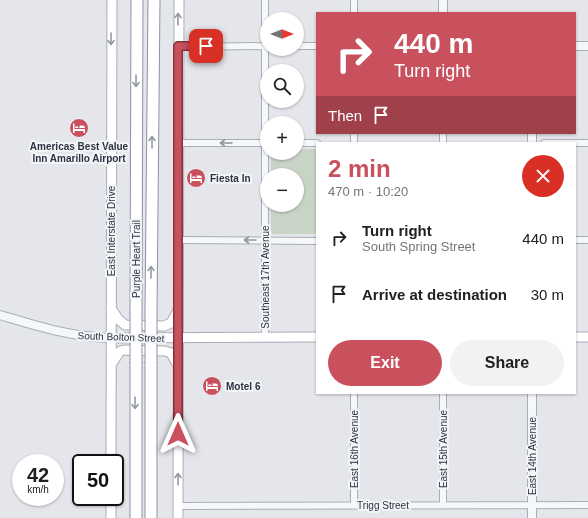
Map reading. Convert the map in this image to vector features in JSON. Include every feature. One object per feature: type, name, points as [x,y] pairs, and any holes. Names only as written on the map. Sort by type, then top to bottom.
[{"type":"highway","name":"Purple Heart Trail","points":[[136,518],[137,0]]},
{"type":"highway","name":"Purple Heart Trail","points":[[151,518],[154,0]]},
{"type":"highway","points":[[153,63],[160,0]]},
{"type":"main road","name":"East Interstate Drive","points":[[111,454],[110,338],[112,0]]},
{"type":"main road","points":[[178,518],[179,0]]},
{"type":"main road","points":[[111,307],[118,320],[124,325],[156,326],[164,326],[171,323],[178,309]]},
{"type":"main road","name":"South Bolton Street","points":[[110,338],[316,337]]},
{"type":"main road","points":[[576,337],[588,337]]},
{"type":"main road","points":[[111,365],[114,357],[120,351],[124,350],[165,351],[171,353],[178,366]]},
{"type":"main road","points":[[111,506],[111,518]]},
{"type":"street","name":"Southeast 17th Avenue","points":[[265,0],[265,12]]},
{"type":"street","points":[[354,0],[354,12]]},
{"type":"street","points":[[443,0],[443,12]]},
{"type":"street","points":[[178,46],[260,46]]},
{"type":"street","points":[[304,46],[316,46]]},
{"type":"street","points":[[576,46],[588,46]]},
{"type":"street","name":"Southeast 17th Avenue","points":[[266,56],[266,116]]},
{"type":"street","points":[[178,143],[260,143]]},
{"type":"street","points":[[304,143],[316,143]]},
{"type":"street","points":[[576,143],[588,143]]},
{"type":"street","name":"Southeast 17th Avenue","points":[[265,338],[266,160]]},
{"type":"street","points":[[178,240],[316,241]]},
{"type":"street","points":[[576,240],[588,240]]},
{"type":"street","name":"South Bolton Street","points":[[0,315],[57,332],[85,337],[110,338]]},
{"type":"street","name":"East 16th Avenue","points":[[354,394],[354,505]]},
{"type":"street","name":"East 15th Avenue","points":[[443,394],[443,505]]},
{"type":"street","name":"East 14th Avenue","points":[[532,394],[532,518]]},
{"type":"street","name":"Trigg Street","points":[[178,506],[588,505]]},
{"type":"green space","points":[[304,149],[316,149],[316,234],[274,234],[271,232],[271,212],[304,212],[304,168],[271,168],[271,160],[304,160]]},
{"type":"place","name":"Americas Best Value Inn Amarillo Airport","points":[[79,128]]},
{"type":"place","name":"Fiesta In","points":[[196,178]]},
{"type":"place","name":"Motel 6","points":[[212,386]]},
{"type":"route","points":[[178,434],[178,46],[206,46]]}]
